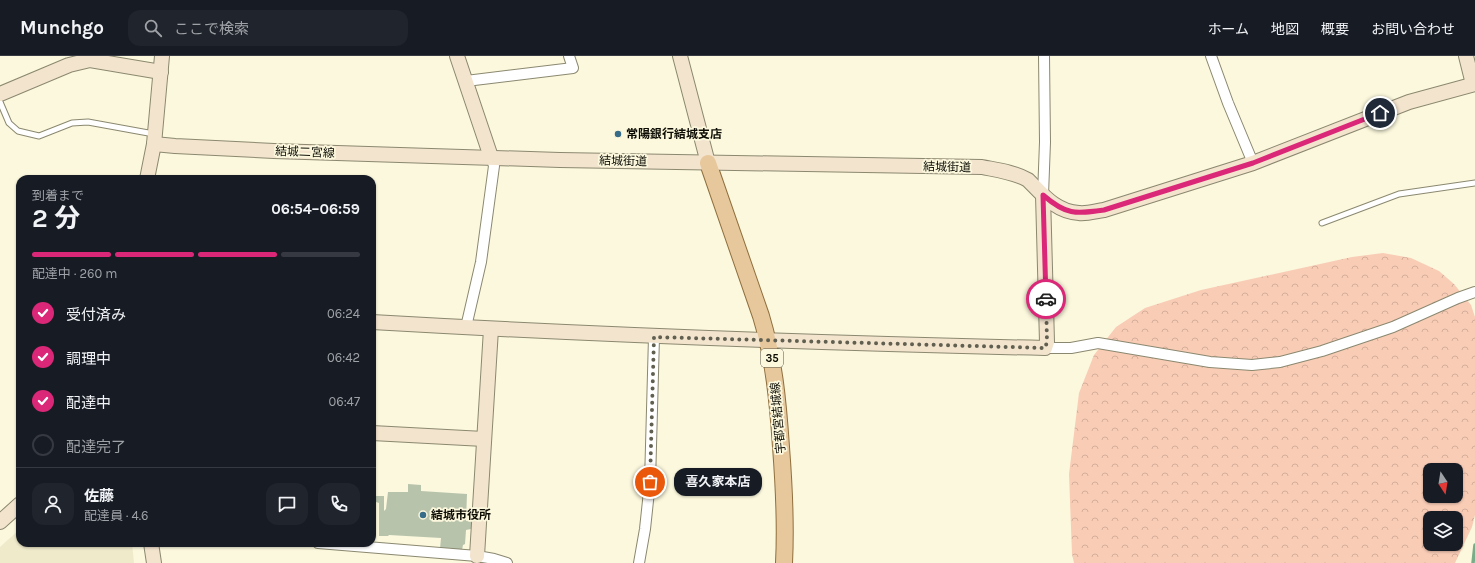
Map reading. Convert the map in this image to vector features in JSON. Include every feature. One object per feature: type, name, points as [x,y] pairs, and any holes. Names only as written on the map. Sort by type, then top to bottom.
[{"type":"main road","points":[[148,175],[155,139],[162,56]]},
{"type":"main road","points":[[457,56],[491,157]]},
{"type":"main road","points":[[680,56],[708,163]]},
{"type":"main road","points":[[1466,56],[1474,87]]},
{"type":"main road","points":[[0,94],[69,65],[90,60],[161,72]]},
{"type":"main road","name":"結城街道","points":[[491,157],[708,163],[982,167],[1023,177],[1056,207],[1066,211],[1080,213],[1104,210],[1253,163],[1409,102],[1474,87]]},
{"type":"main road","name":"結城二宮線","points":[[155,139],[266,151],[491,157]]},
{"type":"main road","name":"宇都宮結城線","points":[[708,163],[768,340],[774,370],[779,413],[783,477],[784,563]]},
{"type":"main road","points":[[376,322],[654,337],[1045,348],[1047,342],[1043,195]]},
{"type":"main road","points":[[477,560],[491,329]]},
{"type":"main road","points":[[376,433],[484,439]]},
{"type":"main road","points":[[1,518],[16,507]]},
{"type":"main road","points":[[152,547],[154,563]]},
{"type":"street","points":[[466,81],[573,68],[569,56]]},
{"type":"street","points":[[1043,195],[1045,142],[1044,56]]},
{"type":"street","points":[[1211,56],[1228,103],[1253,163]]},
{"type":"street","points":[[466,327],[482,254],[494,166],[491,157]]},
{"type":"street","points":[[1045,348],[1071,348],[1098,343],[1210,362],[1252,365],[1280,362],[1322,351],[1393,327],[1475,292]]},
{"type":"street","points":[[639,563],[645,529],[650,482],[654,337]]},
{"type":"street","points":[[355,547],[477,560],[494,559],[507,563]]},
{"type":"lane","points":[[0,102],[9,123],[18,131],[39,136],[72,123],[88,122],[155,139]]},
{"type":"lane","points":[[1322,223],[1399,194],[1475,182]]},
{"type":"shaded area","points":[[16,533],[16,547],[132,547],[134,563],[0,563],[0,547]]},
{"type":"green space","points":[[1383,253],[1411,258],[1439,271],[1454,284],[1471,305],[1475,317],[1475,515],[1472,527],[1463,546],[1463,511],[1423,511],[1423,551],[1461,551],[1455,563],[1074,563],[1072,554],[1069,474],[1079,393],[1094,355],[1116,327],[1145,308],[1201,290],[1352,257]]},
{"type":"building","name":"結城市役所","points":[[408,484],[421,485],[421,491],[467,494],[466,521],[471,520],[471,529],[466,530],[465,544],[463,545],[462,550],[440,549],[441,538],[389,535],[379,536],[379,503],[376,502],[376,496],[384,496],[384,511],[386,509],[388,492],[408,492]]},
{"type":"waterway","points":[[1473,563],[1475,545]]},
{"type":"way so far","points":[[650,482],[654,337],[1045,348],[1047,342],[1046,299]]},
{"type":"place","name":"常陽銀行結城支店","points":[[618,134]]},
{"type":"place","name":"喜久家本店","points":[[650,482]]},
{"type":"place","name":"結城市役所","points":[[423,515]]},
{"type":"route","points":[[1046,299],[1043,195],[1056,207],[1066,211],[1080,213],[1104,210],[1253,163],[1380,113]]}]
